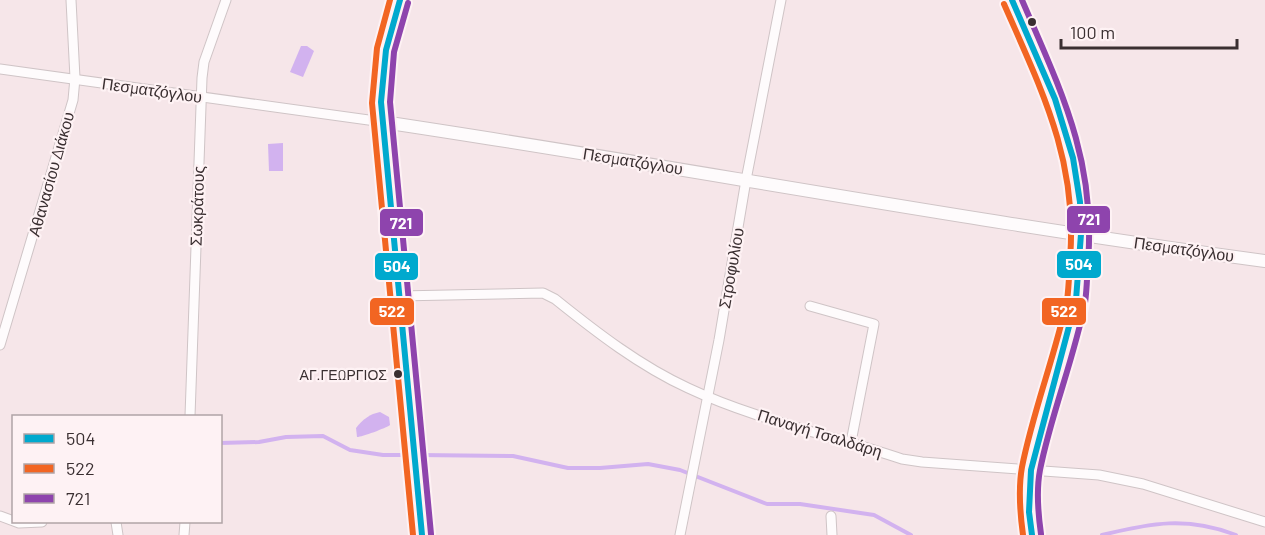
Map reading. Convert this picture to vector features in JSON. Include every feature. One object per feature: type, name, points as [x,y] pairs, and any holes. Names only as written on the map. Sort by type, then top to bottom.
[{"type":"main road","points":[[400,0],[386,42],[381,83],[382,122],[422,535]]},
{"type":"main road","points":[[1012,0],[1065,127],[1079,192],[1081,234],[1076,300],[1031,470],[1029,501],[1032,535]]},
{"type":"street","name":"Αθανασίου Διάκου","points":[[0,345],[73,100],[75,78],[70,0]]},
{"type":"street","name":"Σωκράτους","points":[[190,415],[204,62],[226,0]]},
{"type":"street","name":"Στροφυλίου","points":[[680,535],[708,397],[746,180],[781,0]]},
{"type":"street","name":"Πεσματζόγλου","points":[[0,69],[382,122],[1081,234],[1265,261]]},
{"type":"street","name":"Παναγή Τσαλδάρη","points":[[399,296],[543,293],[555,299],[586,325],[632,356],[686,387],[708,397],[774,419],[902,459],[1099,475],[1206,502],[1265,522]]},
{"type":"street","points":[[810,306],[874,324],[851,442]]},
{"type":"street","points":[[831,516],[832,535]]},
{"type":"shaded area","points":[[301,46],[307,46],[314,51],[303,77],[290,72]]},
{"type":"shaded area","points":[[283,143],[283,171],[269,171],[268,144]]},
{"type":"shaded area","points":[[380,412],[389,417],[390,425],[357,437],[356,428],[370,416]]},
{"type":"waterway","points":[[222,443],[323,436],[350,450],[383,455],[411,455]]},
{"type":"waterway","points":[[418,455],[513,456],[568,468],[648,464],[680,470],[767,504],[800,504],[874,515],[911,535]]},
{"type":"waterway","points":[[1102,535],[1169,523],[1201,525],[1236,535]]},
{"type":"transit line","name":"522","points":[[390,0],[377,48],[372,103],[413,535]]},
{"type":"transit line","name":"504","points":[[400,0],[386,50],[381,102],[422,535]]},
{"type":"transit line","name":"504","points":[[1012,0],[1055,99],[1073,158],[1080,202],[1081,234],[1076,300],[1031,470],[1029,512],[1032,535]]},
{"type":"transit line","name":"721","points":[[1022,0],[1073,127],[1087,191],[1089,225],[1085,303],[1040,470],[1038,502],[1041,534]]},
{"type":"transit line","name":"721","points":[[408,3],[394,52],[390,102],[431,534]]},
{"type":"transit line","name":"522","points":[[1004,4],[1044,97],[1054,127],[1063,158],[1071,223],[1067,300],[1022,467],[1020,501],[1023,535]]},
{"type":"place","name":"ΑΓ.ΓΕΩΡΓΙΟΣ","points":[[398,374]]}]
